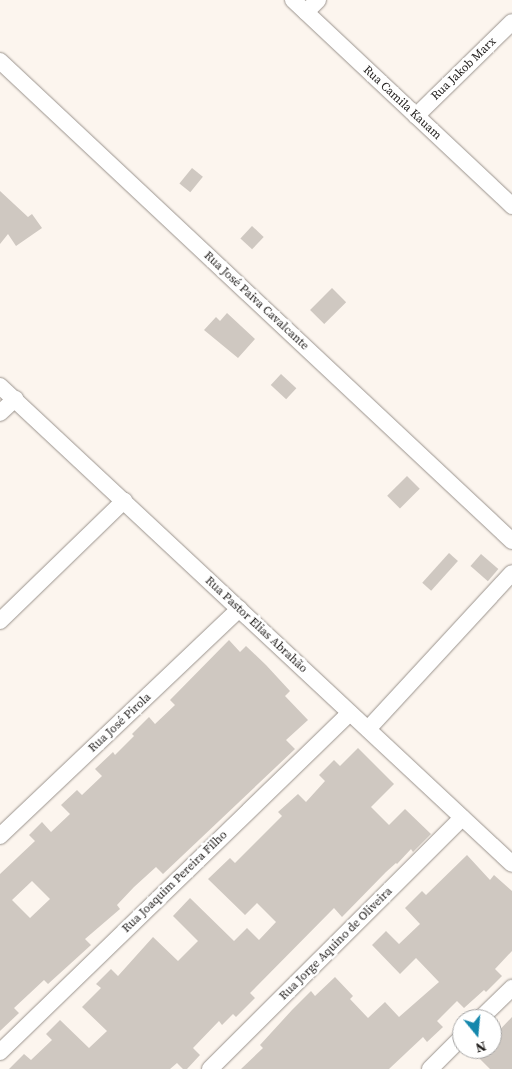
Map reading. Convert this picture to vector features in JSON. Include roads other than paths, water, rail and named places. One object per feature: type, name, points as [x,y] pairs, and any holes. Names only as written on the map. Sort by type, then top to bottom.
[{"type":"street","name":"Rua Camila Kauam","points":[[293,0],[512,206]]},
{"type":"street","points":[[306,12],[318,0]]},
{"type":"street","name":"Rua Jakob Marx","points":[[416,116],[512,22]]},
{"type":"street","name":"Rua José Paiva Cavalcante","points":[[0,62],[512,541]]},
{"type":"street","name":"Rua Pastor Elias Abrahão","points":[[0,386],[512,864]]},
{"type":"street","points":[[0,414],[14,400]]},
{"type":"street","points":[[0,621],[124,501]]},
{"type":"street","points":[[368,729],[512,573]]},
{"type":"street","name":"Rua José Pirola","points":[[0,836],[239,609]]},
{"type":"street","name":"Rua Joaquim Pereira Filho","points":[[0,1052],[350,713]]},
{"type":"street","name":"Rua Jorge Aquino de Oliveira","points":[[210,1069],[462,818]]},
{"type":"street","points":[[490,1009],[512,988]]},
{"type":"street","points":[[430,1069],[452,1047]]}]
